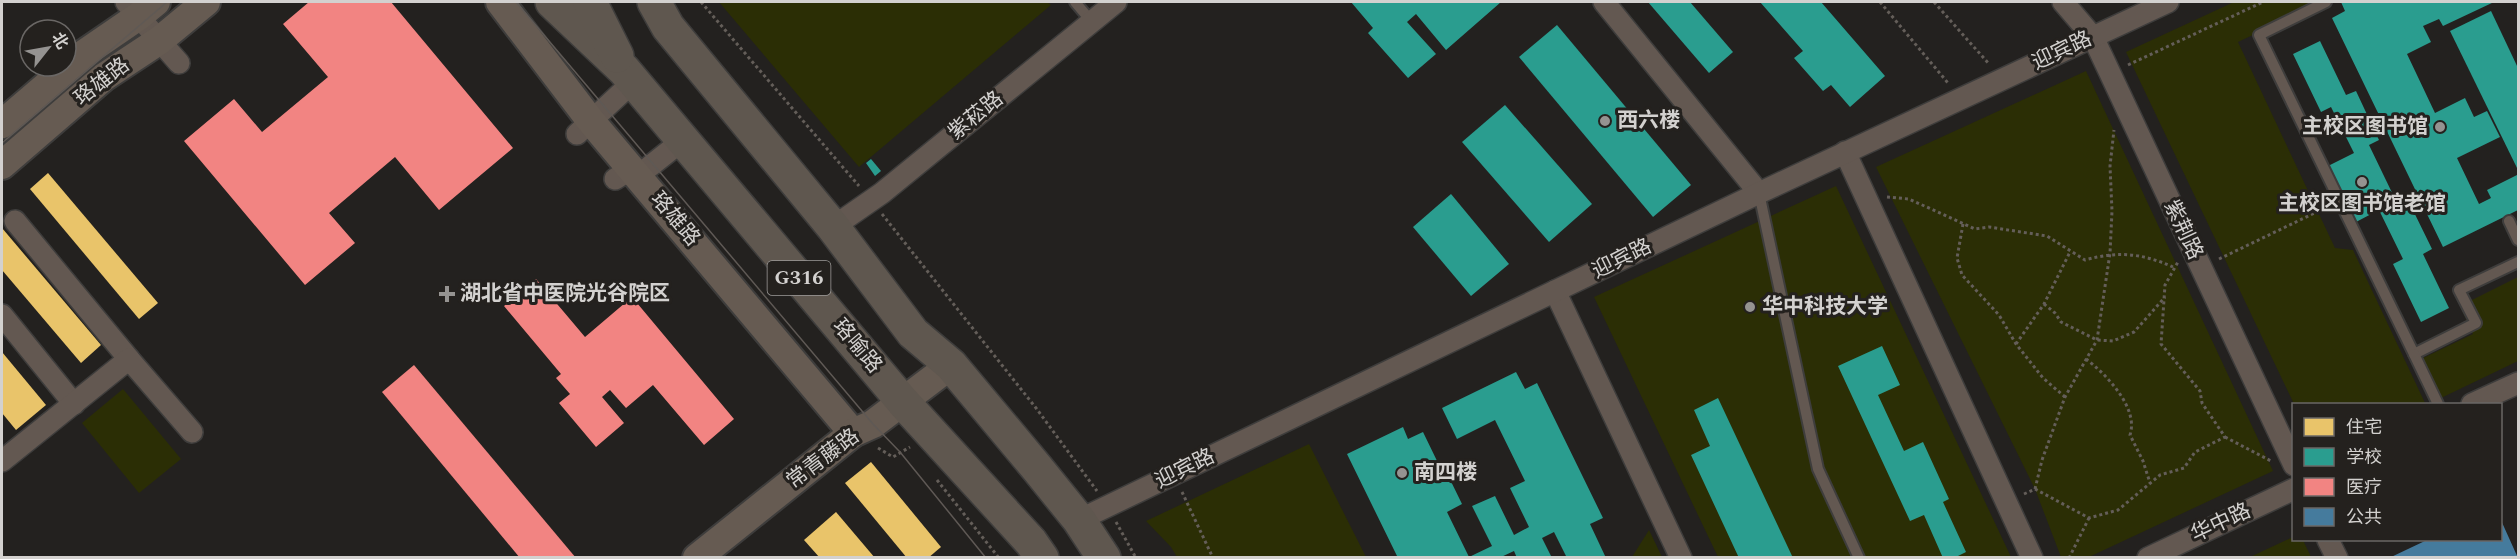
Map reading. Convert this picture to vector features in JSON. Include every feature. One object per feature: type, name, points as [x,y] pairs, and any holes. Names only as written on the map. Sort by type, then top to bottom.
[{"type":"highway","name":"珞喻路","points":[[552,2],[629,75],[903,402],[1031,542],[1042,558]]},
{"type":"highway","points":[[590,2],[629,75]]},
{"type":"highway","points":[[640,2],[661,14]]},
{"type":"highway","name":"G316","points":[[661,14],[832,227],[913,333],[951,365],[1093,513],[1104,558]]},
{"type":"main road","name":"珞雄路","points":[[2,165],[104,77],[159,40],[206,2]]},
{"type":"main road","name":"珞雄路","points":[[500,2],[584,127],[853,433]]},
{"type":"main road","points":[[2,124],[140,6]]},
{"type":"main road","name":"常青藤路","points":[[697,558],[853,433],[873,424],[951,365]]},
{"type":"street","name":"紫菘路","points":[[832,227],[872,201],[1116,2]]},
{"type":"street","points":[[1604,2],[1759,193]]},
{"type":"street","name":"紫荆路","points":[[2063,2],[2093,37],[2201,268],[2284,464]]},
{"type":"street","name":"迎宾路","points":[[1093,513],[1845,152],[2168,2]]},
{"type":"street","points":[[140,6],[159,40],[179,63]]},
{"type":"street","points":[[584,127],[629,75]]},
{"type":"street","points":[[627,177],[683,140]]},
{"type":"street","points":[[1845,152],[2032,558]]},
{"type":"street","points":[[15,221],[192,432]]},
{"type":"street","points":[[1555,291],[1682,558]]},
{"type":"street","points":[[2,315],[74,404]]},
{"type":"street","points":[[2,461],[129,359]]},
{"type":"street","points":[[2476,403],[2518,382]]},
{"type":"street","name":"华中路","points":[[2148,558],[2292,490]]},
{"type":"street","points":[[2328,541],[2337,558]]},
{"type":"lane","points":[[1075,2],[1092,22]]},
{"type":"lane","points":[[2326,2],[2259,35],[2437,403]]},
{"type":"lane","points":[[1759,193],[1818,469],[1859,558]]},
{"type":"lane","points":[[2509,221],[2518,240]]},
{"type":"lane","points":[[2414,354],[2476,323],[2459,290],[2518,262]]},
{"type":"path","points":[[701,2],[872,201],[1036,408],[1093,513],[1136,558]]},
{"type":"path","points":[[1881,2],[1961,98]]},
{"type":"path","points":[[1934,2],[2003,79]]},
{"type":"path","points":[[2110,73],[2263,2]]},
{"type":"path","points":[[2035,489],[2042,460],[2065,397],[2097,340],[2110,253],[2112,211],[2110,166],[2114,121]]},
{"type":"path","points":[[1864,194],[1909,200],[1975,229],[1989,227],[2047,237],[2085,260],[2110,253],[2153,257],[2173,267]]},
{"type":"path","points":[[2201,268],[2339,201]]},
{"type":"path","points":[[1963,224],[1957,258],[1962,275],[1999,315],[2016,344],[2043,378],[2065,397]]},
{"type":"path","points":[[2191,247],[2173,267],[2165,285],[2161,344],[2200,391],[2202,403],[2225,436],[2284,464]]},
{"type":"path","points":[[2016,344],[2044,304],[2070,252]]},
{"type":"path","points":[[2044,304],[2055,313],[2061,322],[2097,340],[2113,341],[2134,332],[2165,297]]},
{"type":"path","points":[[2086,359],[2105,373],[2131,413],[2130,435],[2143,461],[2150,483]]},
{"type":"path","points":[[853,433],[893,457],[909,446],[915,453]]},
{"type":"path","points":[[2035,489],[2089,518],[2118,510],[2160,475],[2184,468],[2195,452],[2225,436]]},
{"type":"path","points":[[1174,475],[1213,558]]},
{"type":"path","points":[[935,477],[999,558]]},
{"type":"path","points":[[2006,502],[2035,489]]},
{"type":"path","points":[[2069,558],[2089,518]]},
{"type":"green space","points":[[719,2],[1047,2],[1051,5],[859,167]]},
{"type":"green space","points":[[2234,2],[2322,2],[2238,42],[2335,248],[2353,250],[2425,403],[2294,403],[2126,52]]},
{"type":"green space","points":[[2086,71],[2273,471],[2089,557],[2061,557],[2035,489],[1876,167]]},
{"type":"green space","points":[[1836,186],[2011,557],[1718,557],[1594,297]]},
{"type":"green space","points":[[2518,277],[2518,361],[2441,398],[2421,359],[2473,334],[2460,306]]},
{"type":"green space","points":[[123,389],[181,459],[139,493],[82,423]]},
{"type":"green space","points":[[1309,444],[1366,557],[1177,557],[1171,547],[1146,521]]},
{"type":"green space","points":[[1649,530],[1662,557],[1632,557]]},
{"type":"green space","points":[[2292,537],[2292,541],[2303,541],[2311,557],[2250,557]]},
{"type":"building: 住宅","points":[[48,173],[158,303],[139,319],[30,189]]},
{"type":"building: 住宅","points":[[2,228],[101,345],[81,363],[2,270]]},
{"type":"building: 住宅","points":[[2,352],[46,405],[16,430],[2,413]]},
{"type":"building: 住宅","points":[[871,462],[941,547],[928,558],[907,558],[845,483]]},
{"type":"building: 住宅","points":[[836,512],[875,558],[820,558],[804,540]]},
{"type":"building: 学校","points":[[1351,2],[1501,2],[1446,50],[1416,14],[1407,22],[1436,54],[1408,78],[1368,33],[1373,28]]},
{"type":"building: 学校","points":[[1648,2],[1690,2],[1733,52],[1709,73]]},
{"type":"building: 学校","points":[[1760,2],[1821,2],[1885,76],[1850,107],[1831,85],[1823,91],[1794,58],[1803,51]]},
{"type":"building: 学校","name":"主校区图书馆","points":[[2341,2],[2494,2],[2443,26],[2439,19],[2423,26],[2431,42],[2407,54],[2435,113],[2465,98],[2474,117],[2487,111],[2500,137],[2457,158],[2479,204],[2491,198],[2487,190],[2517,175],[2518,210],[2443,247],[2332,18],[2345,11]]},
{"type":"building: 学校","points":[[2491,11],[2518,68],[2518,170],[2450,31]]},
{"type":"building: 学校","name":"西六楼","points":[[1557,25],[1691,185],[1653,217],[1519,57]]},
{"type":"building: 学校","name":"主校区图书馆老馆","points":[[2320,41],[2346,95],[2356,91],[2379,140],[2369,145],[2397,203],[2407,198],[2432,249],[2423,254],[2449,308],[2421,322],[2393,264],[2403,259],[2379,210],[2356,222],[2328,166],[2354,153],[2331,107],[2321,112],[2293,54]]},
{"type":"building: 学校","points":[[1505,105],[1592,204],[1549,242],[1462,142]]},
{"type":"building: 学校","points":[[871,159],[881,171],[875,176],[866,163]]},
{"type":"building: 学校","points":[[1451,194],[1509,264],[1471,296],[1413,227]]},
{"type":"building: 学校","points":[[1882,346],[1900,385],[1878,395],[1904,451],[1923,442],[1949,499],[1943,502],[1966,552],[1954,558],[1943,558],[1924,515],[1910,521],[1838,366]]},
{"type":"building: 学校","name":"南四楼","points":[[1516,372],[1525,389],[1537,383],[1603,518],[1590,524],[1606,558],[1567,558],[1554,532],[1542,538],[1552,558],[1517,558],[1514,551],[1499,558],[1398,558],[1347,454],[1403,427],[1408,439],[1423,432],[1439,465],[1442,463],[1462,504],[1447,512],[1469,557],[1492,546],[1472,506],[1495,496],[1514,535],[1529,527],[1510,488],[1525,481],[1495,420],[1457,439],[1442,408]]},
{"type":"building: 学校","points":[[1718,398],[1793,558],[1739,558],[1691,455],[1710,446],[1694,410]]},
{"type":"building: 医疗","points":[[309,2],[391,2],[513,148],[439,210],[395,157],[329,213],[355,243],[305,285],[184,141],[234,99],[262,132],[328,77],[283,24]]},
{"type":"building: 医疗","points":[[536,279],[585,337],[632,297],[734,419],[704,445],[653,385],[626,408],[610,390],[602,397],[624,423],[596,447],[559,403],[570,394],[556,378],[561,374],[504,306]]},
{"type":"building: 医疗","points":[[414,365],[576,558],[520,558],[382,392]]},
{"type":"building: 公共","points":[[2502,522],[2518,558],[2389,558],[2425,541],[2502,541]]},
{"type":"tram line","points":[[2,143],[167,2]]},
{"type":"tram line","points":[[516,2],[873,424],[900,452],[986,558]]},
{"type":"place","name":"西六楼","points":[[1605,121]]},
{"type":"place","name":"主校区图书馆","points":[[2440,127]]},
{"type":"place","name":"主校区图书馆老馆","points":[[2362,182]]},
{"type":"place","name":"湖北省中医院光谷院区","points":[[447,294]]},
{"type":"place","name":"华中科技大学","points":[[1750,307]]},
{"type":"place","name":"南四楼","points":[[1402,473]]}]
